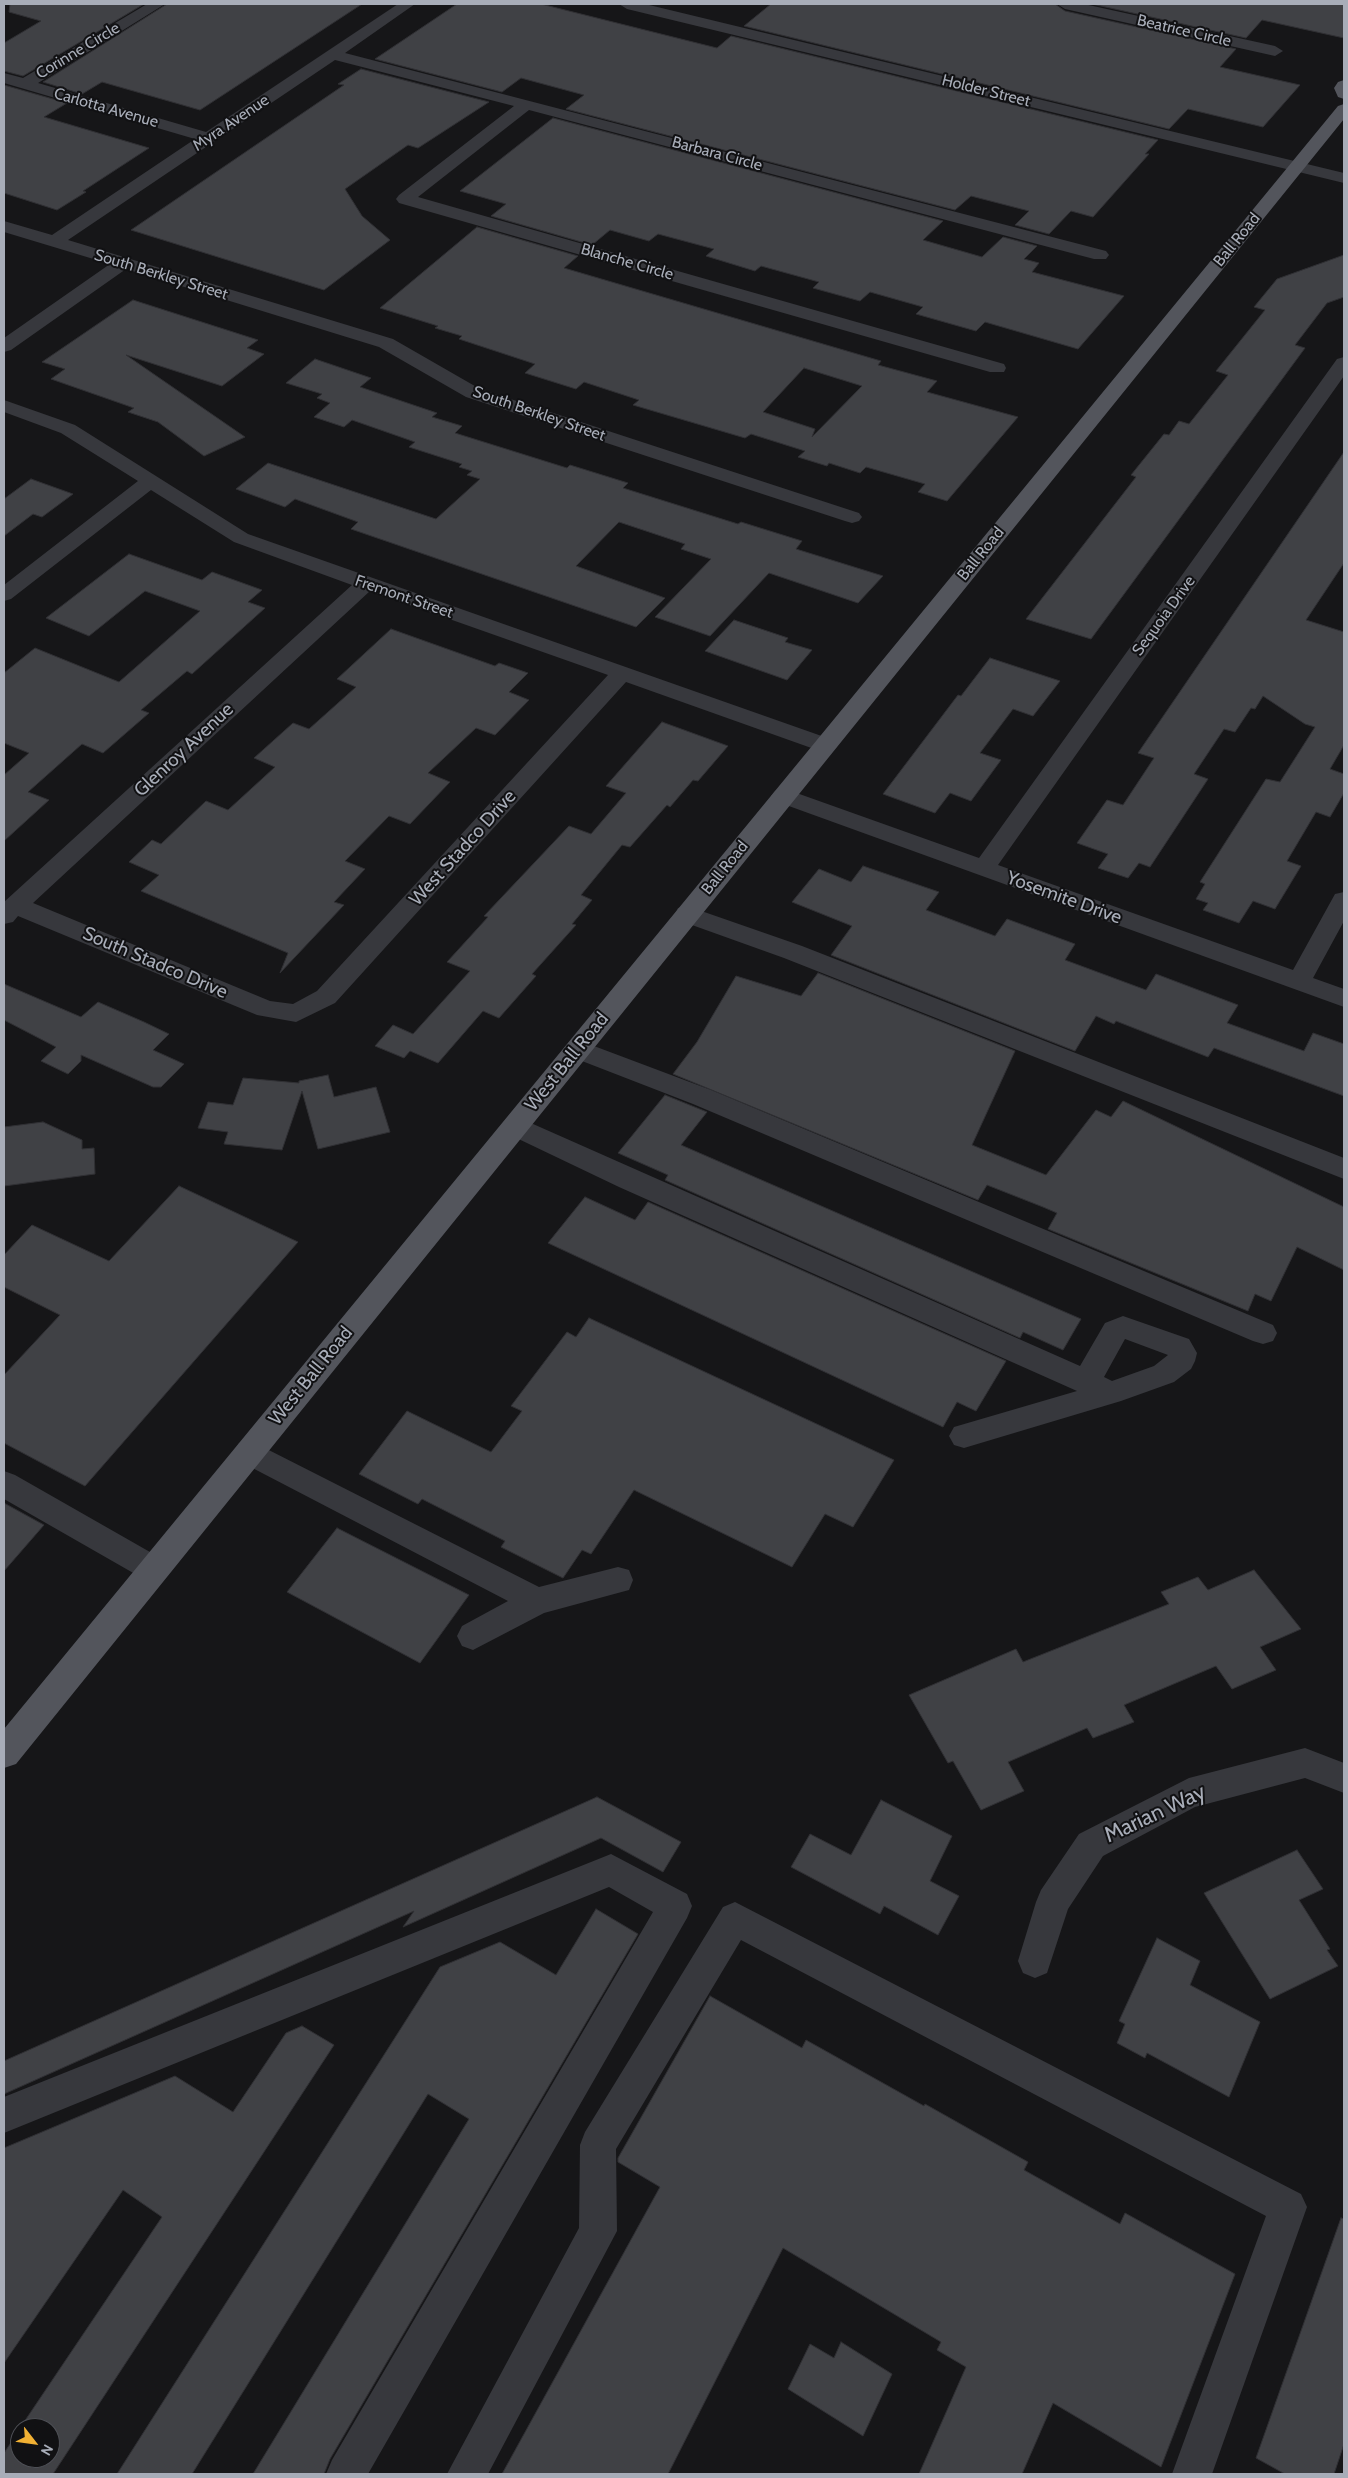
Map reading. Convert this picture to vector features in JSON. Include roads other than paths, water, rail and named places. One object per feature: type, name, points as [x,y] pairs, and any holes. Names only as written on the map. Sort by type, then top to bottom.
[{"type":"main road","points":[[1344,85],[1342,88],[1344,94]]},
{"type":"main road","name":"Ball Road","points":[[618,999],[1297,167],[1341,117]]},
{"type":"main road","name":"West Ball Road","points":[[4,1753],[618,999]]},
{"type":"street","name":"Corinne Circle","points":[[25,84],[157,4]]},
{"type":"street","name":"Myra Avenue","points":[[54,242],[408,4]]},
{"type":"street","name":"Holder Street","points":[[627,4],[1344,178]]},
{"type":"street","name":"Beatrice Circle","points":[[1065,4],[1275,51]]},
{"type":"street","name":"Barbara Circle","points":[[334,55],[1100,255]]},
{"type":"street","name":"Carlotta Avenue","points":[[4,78],[209,138]]},
{"type":"street","name":"Blanche Circle","points":[[526,104],[405,199],[997,368]]},
{"type":"street","name":"South Berkley Street","points":[[4,226],[122,264],[386,343],[473,393],[852,517]]},
{"type":"street","points":[[4,346],[122,264]]},
{"type":"street","name":"Sequoia Drive","points":[[983,869],[1344,364]]},
{"type":"street","name":"Fremont Street","points":[[4,406],[68,429],[152,480],[241,538],[365,584],[826,745]]},
{"type":"street","points":[[4,595],[152,480]]},
{"type":"street","name":"Glenroy Avenue","points":[[10,911],[365,584]]},
{"type":"street","name":"West Stadco Drive","points":[[296,1013],[326,997],[622,673]]},
{"type":"street","name":"Yosemite Drive","points":[[783,796],[1344,998]]},
{"type":"street","points":[[1299,981],[1344,900]]},
{"type":"street","name":"South Stadco Drive","points":[[10,911],[266,1009],[296,1013]]},
{"type":"street","points":[[687,914],[793,952],[1344,1169]]},
{"type":"street","points":[[578,1048],[702,1097],[1263,1332]]},
{"type":"street","points":[[515,1126],[638,1184],[1098,1388],[964,1436]]},
{"type":"street","points":[[249,1452],[538,1601]]},
{"type":"street","points":[[4,1484],[153,1569]]},
{"type":"street","points":[[473,1636],[538,1601],[618,1580]]},
{"type":"street","name":"Marian Way","points":[[1035,1961],[1053,1902],[1091,1845],[1189,1793],[1305,1763],[1344,1778]]},
{"type":"street","points":[[4,2115],[611,1870],[675,1906],[346,2474]]},
{"type":"street","points":[[467,2474],[598,2232],[598,2145],[735,1920],[1288,2207],[1192,2474]]}]
